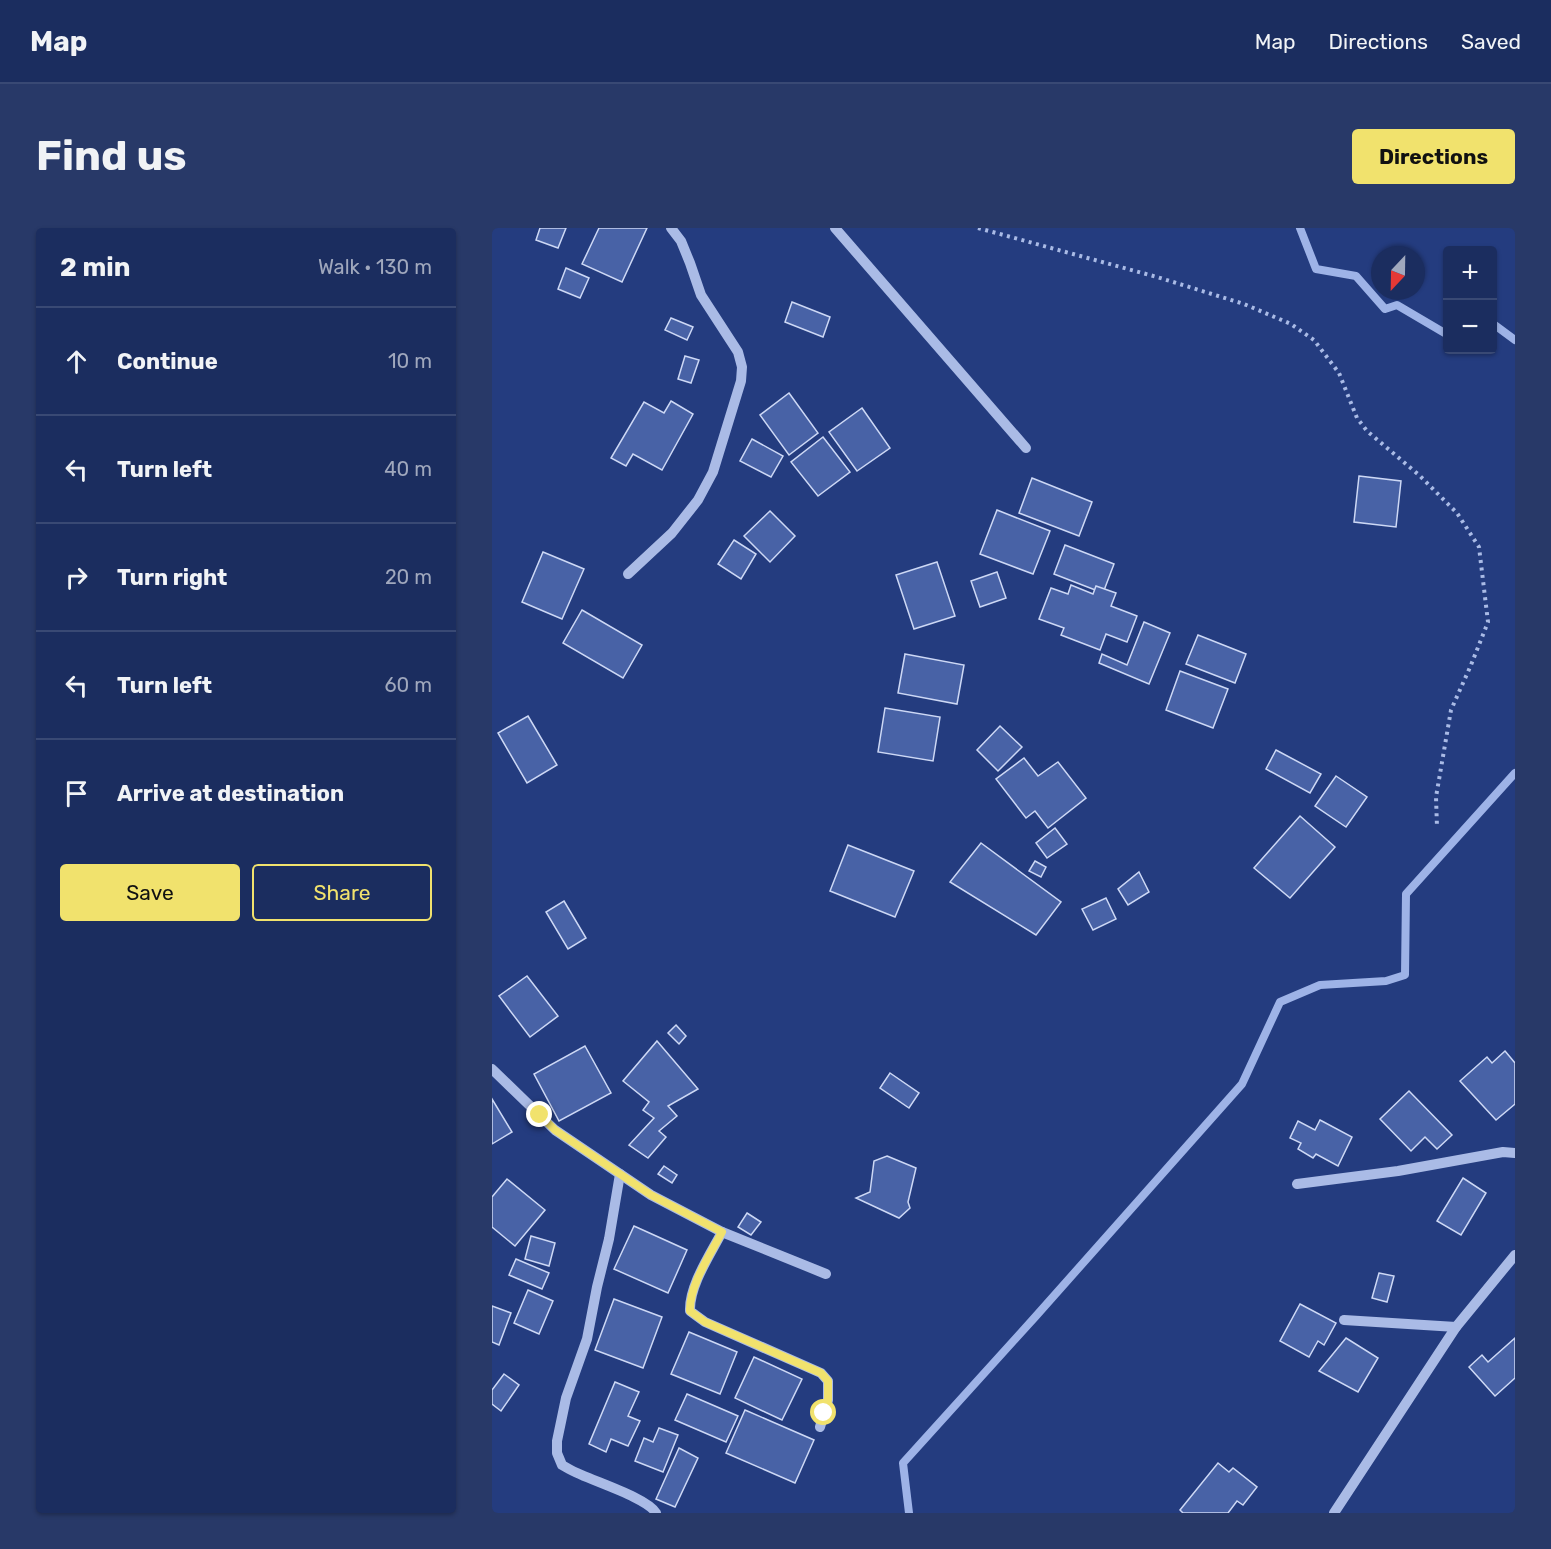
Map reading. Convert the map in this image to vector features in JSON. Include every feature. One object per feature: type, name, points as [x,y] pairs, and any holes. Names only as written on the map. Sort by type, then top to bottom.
[{"type":"street","points":[[628,574],[672,533],[698,500],[712,472],[741,381],[742,367],[738,352],[700,295],[681,241],[670,228]]},
{"type":"street","points":[[836,228],[1026,448]]},
{"type":"street","points":[[492,1069],[555,1130],[651,1195],[722,1232],[826,1274]]},
{"type":"street","points":[[1297,1184],[1398,1171],[1503,1152],[1515,1153]]},
{"type":"street","points":[[620,1174],[609,1239],[587,1338],[566,1398],[557,1441],[557,1453],[562,1465],[640,1500],[654,1509],[656,1513]]},
{"type":"street","points":[[722,1232],[704,1264],[690,1300],[690,1311],[705,1322],[821,1373],[828,1381],[828,1400],[820,1427]]},
{"type":"street","points":[[1334,1513],[1456,1327],[1515,1255]]},
{"type":"street","points":[[1344,1320],[1456,1327]]},
{"type":"path","points":[[978,228],[1168,280],[1244,304],[1290,324],[1314,340],[1340,373],[1357,418],[1367,431],[1419,475],[1457,513],[1479,547],[1488,622],[1472,665],[1451,710],[1436,797],[1437,827]]},
{"type":"building","points":[[540,228],[566,228],[558,248],[536,240]]},
{"type":"building","points":[[599,228],[647,228],[622,282],[582,264]]},
{"type":"building","points":[[566,268],[589,278],[580,298],[558,289]]},
{"type":"building","points":[[792,302],[830,317],[823,337],[785,322]]},
{"type":"building","points":[[671,318],[693,327],[687,340],[665,330]]},
{"type":"building","points":[[685,356],[699,360],[691,383],[678,379]]},
{"type":"building","points":[[789,393],[818,433],[789,455],[760,415]]},
{"type":"building","points":[[671,401],[693,414],[662,470],[633,454],[626,466],[611,458],[644,402],[664,413]]},
{"type":"building","points":[[862,408],[890,448],[857,471],[829,432]]},
{"type":"building","points":[[823,437],[850,472],[818,496],[791,462]]},
{"type":"building","points":[[752,439],[783,456],[771,477],[740,461]]},
{"type":"building","points":[[1359,476],[1401,481],[1396,527],[1354,522]]},
{"type":"building","points":[[1032,478],[1092,502],[1079,536],[1019,513]]},
{"type":"building","points":[[997,510],[1050,531],[1033,574],[980,554]]},
{"type":"building","points":[[770,511],[795,536],[770,562],[744,536]]},
{"type":"building","points":[[734,540],[756,554],[741,579],[718,564]]},
{"type":"building","points":[[1065,545],[1114,564],[1103,593],[1054,574]]},
{"type":"building","points":[[543,552],[584,569],[562,619],[522,602]]},
{"type":"building","points":[[937,562],[955,616],[914,629],[896,575]]},
{"type":"building","points":[[997,572],[1006,598],[980,607],[971,581]]},
{"type":"building","points":[[1071,585],[1093,594],[1096,586],[1116,593],[1111,606],[1137,616],[1127,642],[1106,634],[1100,650],[1061,635],[1064,628],[1039,619],[1051,588],[1068,594]]},
{"type":"building","points":[[582,610],[642,645],[623,678],[563,643]]},
{"type":"building","points":[[1144,622],[1170,633],[1149,684],[1099,663],[1102,654],[1127,665]]},
{"type":"building","points":[[1198,635],[1246,654],[1235,683],[1186,664]]},
{"type":"building","points":[[905,654],[964,665],[957,704],[898,693]]},
{"type":"building","points":[[1180,671],[1228,689],[1213,728],[1166,710]]},
{"type":"building","points":[[885,708],[940,717],[933,761],[878,752]]},
{"type":"building","points":[[528,716],[557,765],[527,783],[498,733]]},
{"type":"building","points":[[1000,726],[1022,747],[998,771],[977,750]]},
{"type":"building","points":[[1276,750],[1321,774],[1310,793],[1266,769]]},
{"type":"building","points":[[1024,758],[1038,776],[1058,762],[1086,798],[1048,828],[1035,811],[1026,818],[996,779]]},
{"type":"building","points":[[1336,776],[1367,797],[1346,827],[1315,806]]},
{"type":"building","points":[[1300,816],[1335,847],[1290,898],[1254,868]]},
{"type":"building","points":[[1055,828],[1067,844],[1047,858],[1036,843]]},
{"type":"building","points":[[981,843],[1061,902],[1036,935],[950,882]]},
{"type":"building","points":[[848,845],[914,871],[895,917],[830,891]]},
{"type":"building","points":[[1035,861],[1046,867],[1041,877],[1029,871]]},
{"type":"building","points":[[1139,872],[1149,892],[1128,905],[1118,889]]},
{"type":"building","points":[[1106,898],[1116,919],[1093,930],[1082,909]]},
{"type":"building","points":[[564,901],[586,938],[568,949],[546,912]]},
{"type":"building","points":[[527,976],[558,1016],[530,1037],[499,996]]},
{"type":"building","points":[[676,1025],[686,1036],[679,1044],[668,1033]]},
{"type":"building","points":[[657,1041],[698,1089],[668,1106],[677,1116],[659,1131],[666,1137],[648,1158],[629,1145],[654,1118],[643,1110],[649,1102],[623,1081]]},
{"type":"building","points":[[585,1046],[611,1093],[559,1121],[534,1074]]},
{"type":"building","points":[[1505,1051],[1515,1063],[1515,1104],[1496,1120],[1460,1081],[1487,1057],[1492,1063]]},
{"type":"building","points":[[890,1073],[919,1093],[909,1108],[880,1088]]},
{"type":"building","points":[[1409,1091],[1452,1135],[1437,1149],[1425,1137],[1411,1151],[1380,1119]]},
{"type":"building","points":[[492,1099],[512,1132],[492,1144]]},
{"type":"building","points":[[1320,1120],[1352,1137],[1338,1166],[1316,1154],[1313,1158],[1298,1149],[1301,1143],[1290,1138],[1298,1121],[1315,1130]]},
{"type":"building","points":[[887,1156],[916,1168],[908,1202],[910,1208],[899,1218],[856,1198],[870,1192],[874,1161]]},
{"type":"building","points":[[664,1166],[677,1175],[672,1183],[658,1174]]},
{"type":"building","points":[[1463,1178],[1486,1193],[1461,1235],[1437,1221]]},
{"type":"building","points":[[507,1179],[545,1210],[515,1246],[492,1227],[492,1197]]},
{"type":"building","points":[[747,1213],[761,1222],[751,1235],[738,1227]]},
{"type":"building","points":[[634,1226],[687,1250],[668,1293],[614,1269]]},
{"type":"building","points":[[531,1236],[555,1243],[549,1266],[525,1259]]},
{"type":"building","points":[[516,1259],[549,1273],[542,1289],[509,1275]]},
{"type":"building","points":[[1379,1273],[1394,1276],[1387,1302],[1372,1298]]},
{"type":"building","points":[[528,1290],[553,1301],[539,1334],[514,1323]]},
{"type":"building","points":[[614,1299],[662,1317],[643,1368],[595,1350]]},
{"type":"building","points":[[1300,1304],[1336,1323],[1324,1345],[1318,1341],[1309,1357],[1280,1341]]},
{"type":"building","points":[[492,1306],[511,1313],[499,1345],[492,1342]]},
{"type":"building","points":[[689,1332],[737,1352],[720,1394],[671,1374]]},
{"type":"building","points":[[1346,1338],[1378,1358],[1358,1392],[1319,1371]]},
{"type":"building","points":[[1515,1338],[1515,1378],[1495,1396],[1469,1367],[1482,1355],[1488,1362]]},
{"type":"building","points":[[754,1357],[802,1379],[782,1420],[735,1398]]},
{"type":"building","points":[[504,1374],[519,1385],[501,1411],[492,1404],[492,1390]]},
{"type":"building","points":[[615,1382],[639,1392],[628,1416],[640,1421],[628,1446],[611,1439],[606,1452],[589,1444]]},
{"type":"building","points":[[687,1394],[738,1416],[726,1442],[675,1420]]},
{"type":"building","points":[[745,1410],[814,1440],[795,1483],[726,1453]]},
{"type":"building","points":[[659,1428],[678,1435],[663,1472],[635,1461],[644,1438],[653,1442]]},
{"type":"building","points":[[679,1448],[698,1458],[675,1507],[656,1499]]},
{"type":"building","points":[[1218,1463],[1229,1472],[1233,1468],[1257,1487],[1243,1505],[1237,1501],[1228,1513],[1183,1513],[1180,1510]]},
{"type":"waterway","points":[[1300,228],[1316,269],[1356,276],[1385,309],[1397,305],[1443,332]]},
{"type":"waterway","points":[[1497,327],[1515,340]]},
{"type":"waterway","points":[[909,1513],[903,1463],[1242,1084],[1280,1002],[1320,985],[1386,981],[1405,975],[1406,894],[1515,773]]},
{"type":"route","points":[[540,1115],[555,1130],[651,1195],[722,1232],[704,1264],[690,1300],[690,1311],[705,1322],[821,1373],[828,1381],[828,1400],[824,1413]]}]
